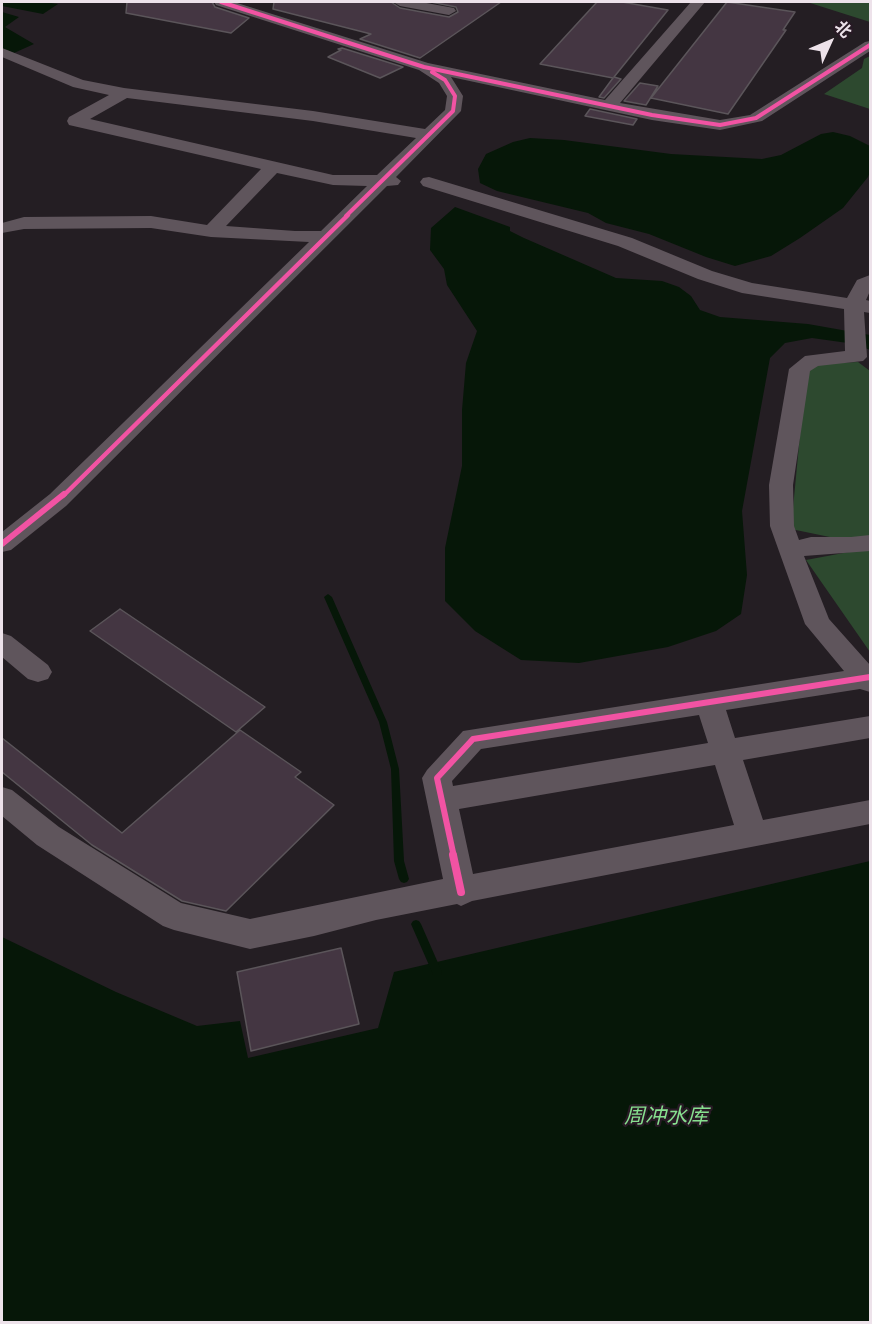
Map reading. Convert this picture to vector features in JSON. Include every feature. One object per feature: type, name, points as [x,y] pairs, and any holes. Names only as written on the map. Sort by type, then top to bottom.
[{"type":"street","points":[[221,2],[424,67],[690,122],[720,124],[743,122],[756,118],[870,45]]},
{"type":"street","points":[[400,2],[449,11]]},
{"type":"street","points":[[609,106],[698,2]]},
{"type":"street","points":[[264,15],[279,6]]},
{"type":"street","points":[[2,52],[79,84],[124,93],[313,116],[430,135]]},
{"type":"street","points":[[420,167],[430,135],[453,111],[455,96],[445,80],[424,67]]},
{"type":"street","points":[[124,93],[75,121],[333,180],[383,182],[420,167]]},
{"type":"street","points":[[211,231],[273,167]]},
{"type":"street","points":[[2,544],[58,500],[383,182],[420,167],[749,289],[862,306]]},
{"type":"street","points":[[2,228],[24,223],[151,222],[211,231],[295,237],[327,236]]},
{"type":"street","points":[[870,281],[864,284],[856,357],[812,360],[800,369],[781,485],[782,526],[818,624],[870,679]]},
{"type":"street","points":[[790,551],[811,546],[851,546],[870,543]]},
{"type":"street","points":[[2,643],[38,672]]},
{"type":"street","points":[[461,892],[437,778],[473,739],[870,679]]},
{"type":"street","points":[[709,702],[753,836]]},
{"type":"street","points":[[442,800],[870,727]]},
{"type":"street","points":[[2,799],[48,836],[174,916],[250,934],[314,922],[375,906],[461,892],[870,812]]},
{"type":"green space","points":[[807,2],[870,2],[870,22]]},
{"type":"green space","points":[[870,56],[870,109],[824,94],[862,68],[864,59]]},
{"type":"green space","points":[[858,362],[870,371],[870,537],[849,541],[791,529],[806,372],[817,364]]},
{"type":"green space","points":[[870,548],[870,652],[806,560]]},
{"type":"water","points":[[2,2],[58,4],[43,14],[2,6]]},
{"type":"water","points":[[2,12],[19,17],[5,27],[34,44],[14,53],[2,48]]},
{"type":"water","points":[[833,132],[850,136],[870,146],[868,177],[843,208],[800,238],[771,256],[735,266],[649,234],[606,223],[588,213],[497,191],[480,183],[478,169],[486,154],[513,142],[530,138],[564,140],[671,154],[762,159],[781,155],[821,134]]},
{"type":"water","points":[[455,207],[510,227],[510,231],[524,238],[616,278],[662,281],[679,287],[691,296],[700,310],[720,317],[808,324],[870,335],[870,350],[855,344],[812,338],[785,343],[770,358],[742,511],[747,575],[741,614],[716,631],[668,647],[579,663],[521,660],[475,631],[445,601],[445,548],[462,466],[462,410],[466,363],[477,331],[447,285],[444,269],[430,250],[431,228]]},
{"type":"water","name":"周冲水库","points":[[870,861],[870,1322],[2,1322],[2,937],[116,992],[197,1026],[240,1021],[248,1058],[378,1028],[394,972]]},
{"type":"building","points":[[127,2],[212,2],[215,7],[249,18],[231,33],[126,13]]},
{"type":"building","points":[[274,2],[391,2],[400,8],[449,17],[458,12],[456,7],[431,2],[501,2],[420,58],[360,39],[371,34],[273,9]]},
{"type":"building","points":[[597,2],[622,2],[668,10],[614,77],[621,79],[604,98],[599,97],[613,78],[540,64]]},
{"type":"building","points":[[727,2],[795,12],[783,30],[786,30],[728,114],[651,98]]},
{"type":"building","points":[[342,48],[403,67],[380,78],[328,57]]},
{"type":"building","points":[[640,83],[658,86],[646,105],[624,101]]},
{"type":"building","points":[[590,109],[637,119],[633,125],[585,116]]},
{"type":"building","points":[[120,609],[265,707],[236,732],[90,631]]},
{"type":"building","points":[[240,730],[301,772],[295,777],[334,805],[226,911],[182,901],[92,845],[2,772],[2,738],[122,833]]},
{"type":"building","points":[[341,948],[359,1024],[251,1051],[237,972]]},
{"type":"waterway","points":[[328,597],[383,722],[395,769],[399,861],[404,879]]},
{"type":"waterway","points":[[416,924],[437,972]]},
{"type":"cycle path","points":[[221,2],[424,67],[652,115],[720,125],[756,118],[870,45]]},
{"type":"cycle path","points":[[2,544],[58,500],[453,111],[455,96],[445,80],[432,72]]},
{"type":"cycle path","points":[[461,892],[437,778],[473,739],[870,677]]}]
